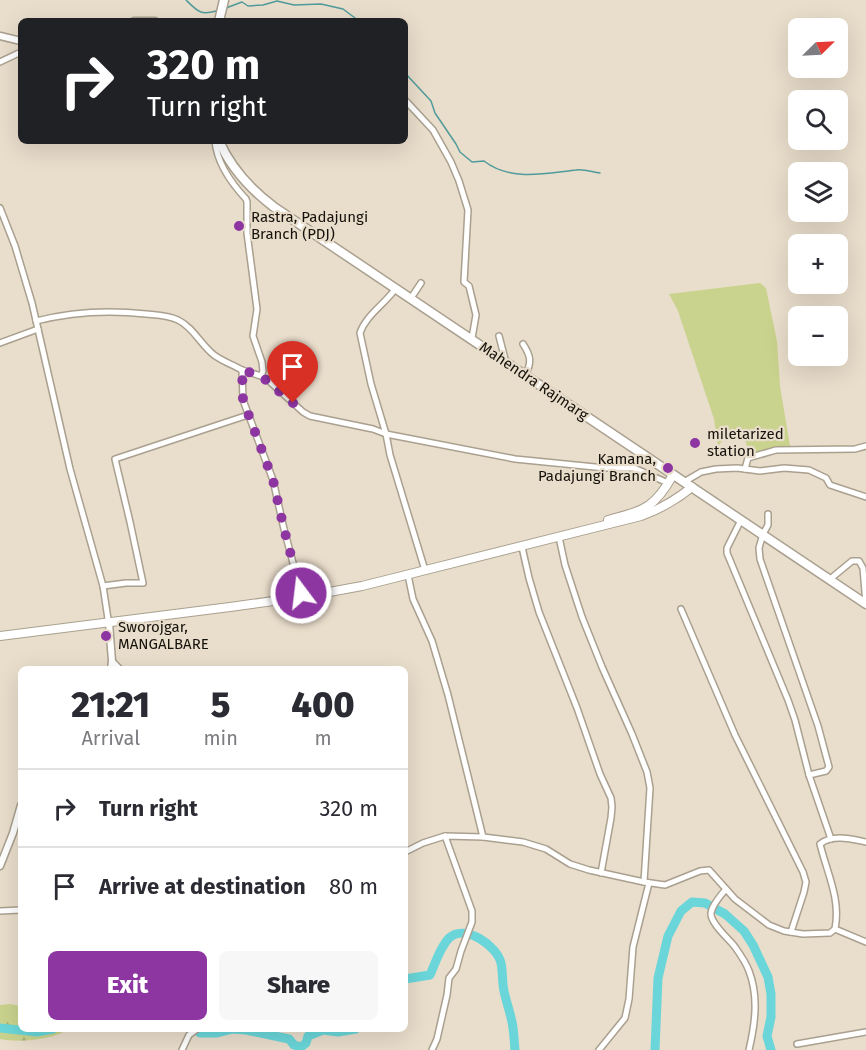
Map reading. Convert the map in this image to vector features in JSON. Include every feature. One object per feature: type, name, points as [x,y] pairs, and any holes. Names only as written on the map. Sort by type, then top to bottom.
[{"type":"highway","points":[[220,18],[224,0]]},
{"type":"highway","name":"Mahendra Rajmarg","points":[[219,144],[256,194],[866,604]]},
{"type":"main road","points":[[109,621],[301,593],[362,581],[604,522],[639,511],[650,505],[659,497],[673,475]]},
{"type":"main road","points":[[0,635],[302,597],[362,586],[641,516],[677,500],[692,487]]},
{"type":"street","points":[[0,36],[18,40]]},
{"type":"street","points":[[0,62],[18,53]]},
{"type":"street","points":[[408,103],[424,118],[441,143],[459,181],[468,210],[464,282],[469,286],[476,315],[471,338]]},
{"type":"street","points":[[217,144],[216,150],[222,164],[247,202],[247,233],[257,309],[253,336],[262,362],[261,376]]},
{"type":"street","points":[[0,208],[15,246],[36,321],[70,470],[103,586],[109,621],[111,666]]},
{"type":"street","points":[[411,298],[421,283]]},
{"type":"street","points":[[396,288],[360,330],[360,333],[370,384],[387,434],[390,455],[424,567]]},
{"type":"street","points":[[36,321],[50,317],[113,312],[163,315],[178,320],[195,334],[214,355],[242,370],[261,376],[310,416],[387,434],[515,459],[605,468],[634,468],[668,483]]},
{"type":"street","points":[[0,343],[38,329]]},
{"type":"street","points":[[499,336],[506,363]]},
{"type":"street","points":[[524,344],[530,358],[530,366],[525,375]]},
{"type":"street","points":[[242,370],[243,400],[268,462],[301,593]]},
{"type":"street","points":[[103,586],[143,583],[115,459],[248,415]]},
{"type":"street","points":[[745,469],[748,458],[776,450],[855,449],[866,446]]},
{"type":"street","points":[[684,482],[701,472],[728,468],[760,471],[784,468],[809,470],[826,478],[830,486],[866,497]]},
{"type":"street","points":[[768,514],[768,525],[759,548],[760,559],[830,767],[826,771],[809,775]]},
{"type":"street","points":[[741,520],[727,548],[728,553],[788,700],[809,775],[831,839]]},
{"type":"street","points":[[559,537],[565,565],[582,617],[632,734],[647,772],[650,788],[646,882],[633,947],[629,999],[625,1018],[599,1050]]},
{"type":"street","points":[[522,546],[539,612],[611,798],[611,818],[601,873]]},
{"type":"street","points":[[829,580],[852,561],[859,561],[864,573],[866,604]]},
{"type":"street","points":[[408,575],[413,599],[432,641],[448,695],[483,837]]},
{"type":"street","points":[[681,609],[735,735],[803,872],[806,882],[804,892],[791,932]]},
{"type":"street","points":[[112,661],[117,666]]},
{"type":"street","points":[[0,866],[18,816]]},
{"type":"street","points":[[432,1050],[441,1023],[449,978],[456,969],[460,951],[472,922],[472,911],[445,836]]},
{"type":"street","points":[[408,850],[445,836],[483,837],[523,842],[546,849],[570,864],[601,873],[665,885],[700,870],[709,870],[735,899],[769,925],[784,931],[803,934],[830,933],[835,929],[837,910],[835,895],[820,844],[838,838],[866,842]]},
{"type":"street","points":[[726,889],[711,912],[713,919],[736,948],[749,970],[755,993],[755,1015],[748,1050]]},
{"type":"street","points":[[0,911],[18,910]]},
{"type":"street","points":[[835,929],[866,942]]},
{"type":"street","points":[[182,1050],[189,1035],[193,1032]]},
{"type":"street","points":[[797,1044],[866,1032]]},
{"type":"green space","points":[[760,283],[766,288],[777,341],[780,386],[790,446],[749,459],[745,437],[730,433],[718,446],[714,419],[678,311],[669,294]]},
{"type":"green space","points":[[0,1005],[18,1005],[18,1032],[64,1032],[36,1040],[0,1039]]},
{"type":"waterway","points":[[186,0],[200,12],[208,13],[219,10]]},
{"type":"waterway","points":[[226,8],[242,2],[248,6],[277,1],[294,5],[321,4],[343,9],[355,18]]},
{"type":"waterway","points":[[408,76],[431,101],[435,113],[460,152],[472,162],[484,161],[494,168],[517,174],[579,170],[600,173]]},
{"type":"waterway","points":[[655,1050],[658,978],[668,936],[681,911],[692,902],[705,903],[725,914],[744,931],[753,945],[768,977],[771,994],[771,1017],[767,1036],[771,1050]]},
{"type":"waterway","points":[[408,979],[430,975],[443,946],[449,938],[456,934],[471,935],[487,944],[501,963],[504,991],[513,1025],[515,1050]]},
{"type":"waterway","points":[[0,1028],[18,1030]]},
{"type":"waterway","points":[[199,1032],[221,1032]]},
{"type":"waterway","points":[[256,1032],[289,1039],[294,1045],[301,1047],[306,1043],[308,1036],[318,1032]]},
{"type":"place","name":"Rastra, Padajungi Branch (PDJ)","points":[[239,226]]},
{"type":"place","name":"miletarized station","points":[[695,443]]},
{"type":"place","name":"Kamana, Padajungi Branch","points":[[668,468]]},
{"type":"place","name":"Sworojgar, MANGALBARE","points":[[106,636]]},
{"type":"route","points":[[293,403],[268,380],[242,370],[243,400],[268,462],[301,593]]}]
